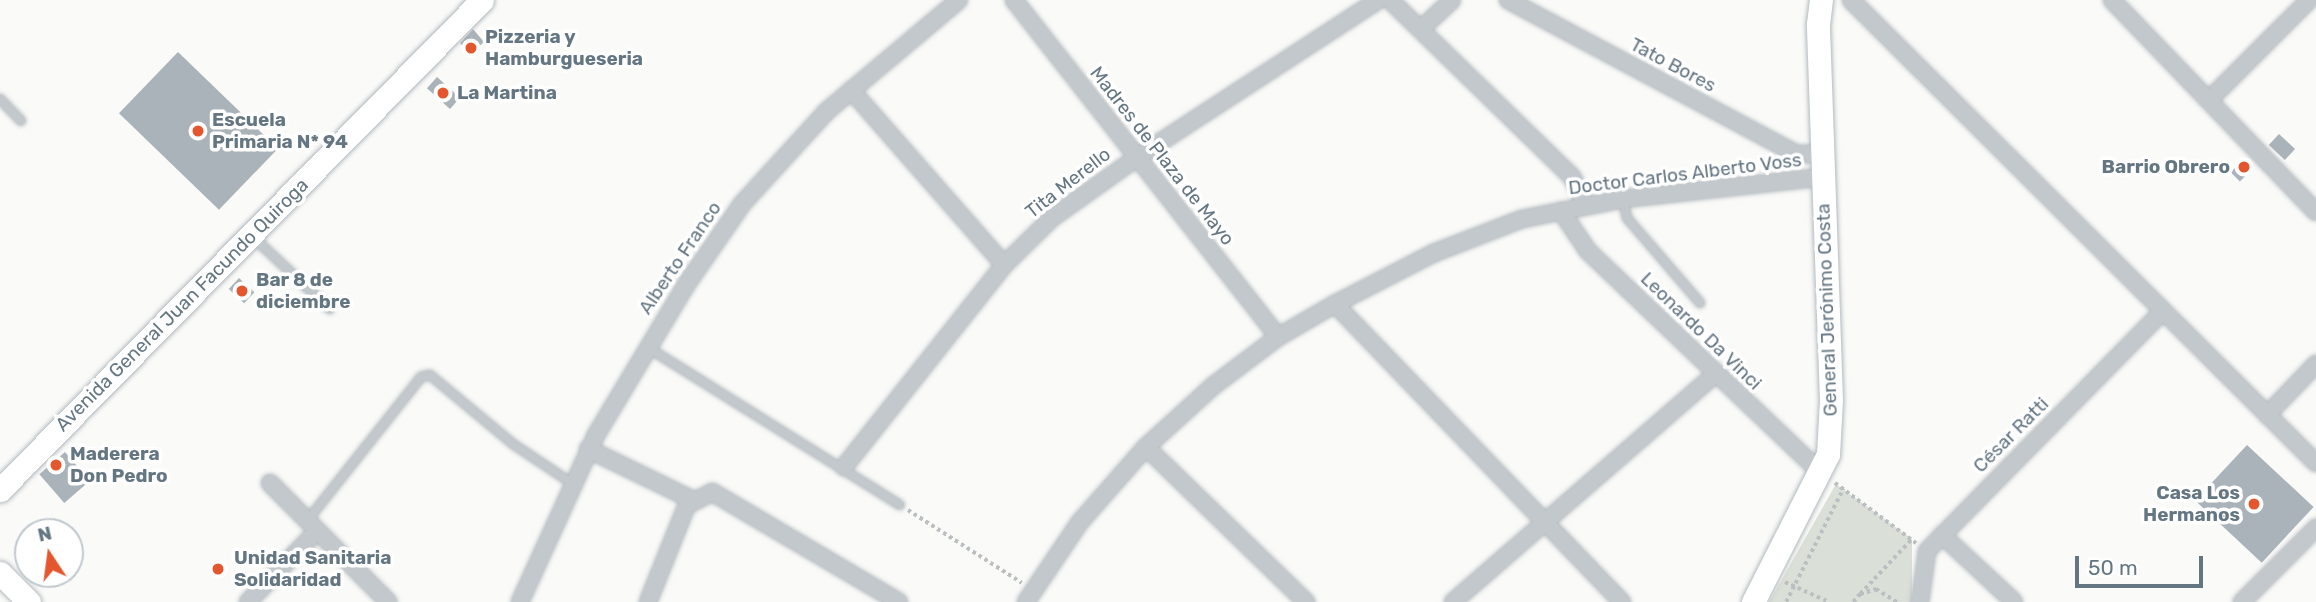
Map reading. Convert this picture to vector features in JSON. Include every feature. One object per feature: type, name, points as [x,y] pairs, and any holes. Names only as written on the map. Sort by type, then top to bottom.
[{"type":"street","name":"Avenida General Juan Facundo Quiroga","points":[[0,490],[482,0]]},
{"type":"street","name":"Alberto Franco","points":[[520,602],[570,482],[588,449],[647,347],[742,204],[851,90],[958,0]]},
{"type":"street","name":"Madres de Plaza de Mayo","points":[[1014,0],[1278,337]]},
{"type":"street","name":"Tita Merello","points":[[844,467],[1004,265],[1052,218],[1136,158],[1378,0]]},
{"type":"street","points":[[1390,0],[1572,177],[1586,205]]},
{"type":"street","points":[[1421,29],[1452,0]]},
{"type":"street","name":"Tato Bores","points":[[1508,0],[1797,154],[1822,154]]},
{"type":"street","name":"General Jerónimo Costa","points":[[1753,602],[1822,474],[1828,454],[1831,400],[1822,177],[1821,0]]},
{"type":"street","points":[[1851,0],[2316,463]]},
{"type":"street","points":[[2112,0],[2316,212]]},
{"type":"street","points":[[2208,100],[2309,0]]},
{"type":"street","points":[[851,90],[1004,265]]},
{"type":"street","name":"Doctor Carlos Alberto Voss","points":[[1029,596],[1080,522],[1146,447],[1213,386],[1278,337],[1335,304],[1434,253],[1522,219],[1623,199],[1822,177]]},
{"type":"street","name":"Leonardo Da Vinci","points":[[1561,211],[1588,251],[1714,375],[1822,474]]},
{"type":"street","points":[[1335,304],[1622,602]]},
{"type":"street","name":"César Ratti","points":[[1927,551],[2162,312]]},
{"type":"street","points":[[2267,415],[2316,364]]},
{"type":"street","points":[[1453,602],[1714,375]]},
{"type":"street","points":[[1146,447],[1306,602]]},
{"type":"street","points":[[588,449],[693,500]]},
{"type":"street","points":[[270,483],[388,602]]},
{"type":"street","points":[[648,602],[682,516],[693,500],[712,492],[730,499],[899,602]]},
{"type":"street","points":[[248,602],[312,527]]},
{"type":"street","points":[[2242,602],[2316,528]]},
{"type":"street","points":[[1942,535],[2014,602]]},
{"type":"street","points":[[1920,602],[1927,551]]},
{"type":"street","points":[[0,573],[29,602]]},
{"type":"lane","points":[[0,99],[20,121]]},
{"type":"lane","points":[[1623,199],[1627,218],[1700,303]]},
{"type":"lane","points":[[251,235],[330,309]]},
{"type":"lane","points":[[647,347],[844,467],[900,505]]},
{"type":"lane","points":[[312,527],[421,377],[430,375],[513,444],[570,482]]},
{"type":"path","points":[[1822,474],[1927,551]]},
{"type":"path","points":[[1786,602],[1843,489]]},
{"type":"path","points":[[900,505],[1029,596]]},
{"type":"path","points":[[1853,602],[1912,539]]},
{"type":"path","points":[[1768,573],[1829,602]]},
{"type":"path","points":[[1860,594],[1876,589],[1897,602]]},
{"type":"shaded area","points":[[1836,484],[1912,539],[1912,602],[1769,602]]},
{"type":"building","name":"Pizzeria y Hamburgueseria","points":[[473,29],[484,42],[470,54],[460,43]]},
{"type":"building","name":"Escuela Primaria N* 94","points":[[178,52],[278,149],[219,210],[119,113]]},
{"type":"building","name":"La Martina","points":[[437,77],[460,98],[450,109],[427,88]]},
{"type":"building","points":[[2279,134],[2295,149],[2285,160],[2269,145]]},
{"type":"building","points":[[2242,161],[2251,170],[2240,182],[2231,172]]},
{"type":"building","name":"Bar 8 de diciembre","points":[[239,278],[254,292],[244,303],[229,289]]},
{"type":"building","name":"Casa Los Hermanos","points":[[2247,445],[2314,507],[2262,563],[2195,501]]},
{"type":"building","points":[[65,452],[90,481],[64,503],[39,474]]},
{"type":"place","name":"Pizzeria y Hamburgueseria","points":[[471,48]]},
{"type":"place","name":"La Martina","points":[[443,93]]},
{"type":"place","name":"Escuela Primaria N* 94","points":[[198,131]]},
{"type":"place","name":"Barrio Obrero","points":[[2244,167]]},
{"type":"place","name":"Bar 8 de diciembre","points":[[242,291]]},
{"type":"place","name":"Maderera Don Pedro","points":[[56,465]]},
{"type":"place","name":"Casa Los Hermanos","points":[[2254,504]]},
{"type":"place","name":"Unidad Sanitaria Solidaridad","points":[[218,569]]}]
